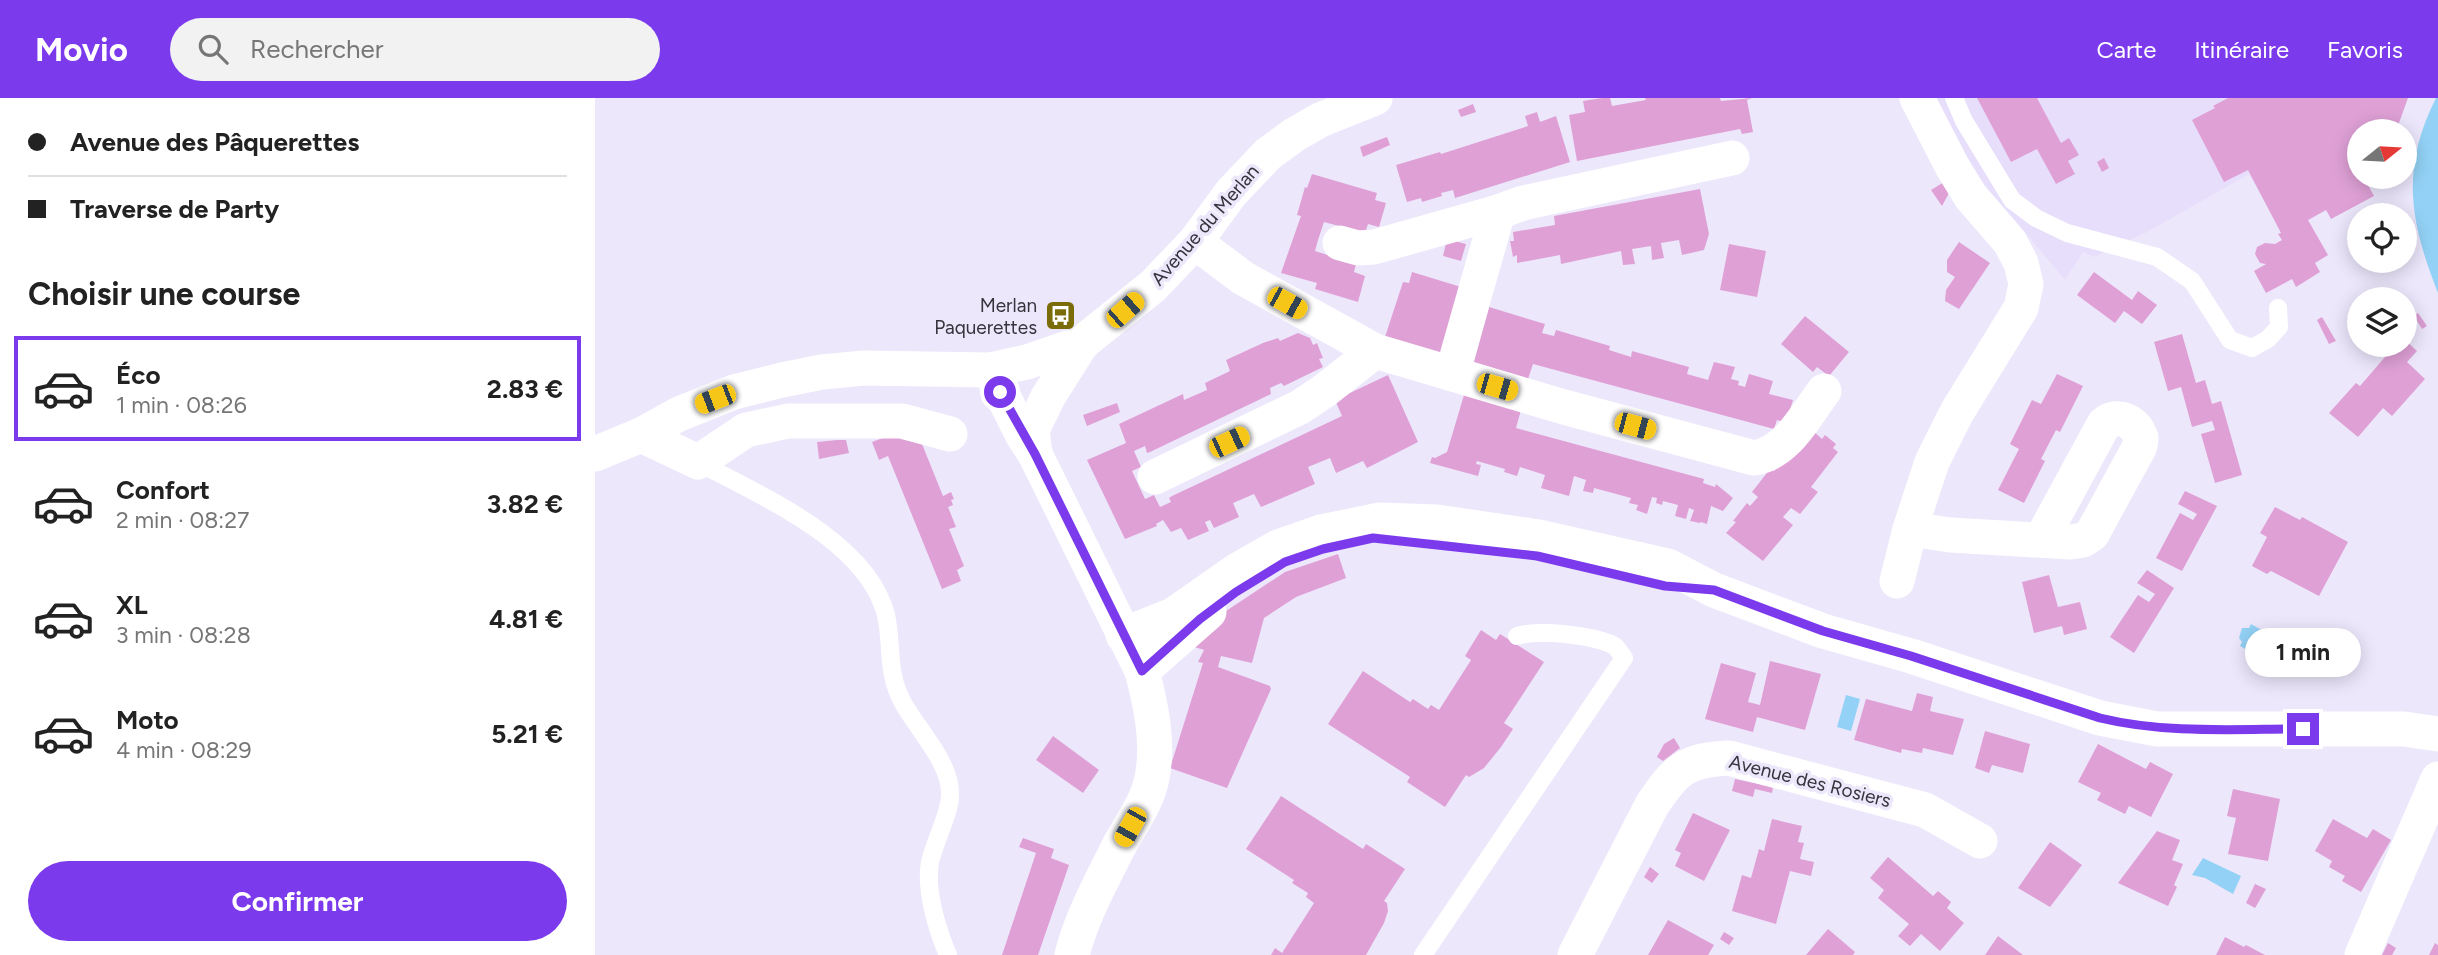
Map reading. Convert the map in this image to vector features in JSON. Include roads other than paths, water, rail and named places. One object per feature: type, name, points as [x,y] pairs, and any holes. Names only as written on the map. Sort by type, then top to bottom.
[{"type":"street","name":"Avenue du Merlan","points":[[595,454],[641,435],[679,414],[734,392],[822,372],[901,368],[990,370],[1027,362],[1082,343],[1153,286],[1195,242],[1231,193],[1268,154],[1320,120],[1375,98]]},
{"type":"street","points":[[1897,581],[1921,491],[1943,439],[2021,308],[2026,284],[2021,263],[2010,242],[1971,197],[1917,98]]},
{"type":"street","points":[[1340,243],[1358,248],[1374,247],[1536,200],[1732,158]]},
{"type":"street","points":[[1452,374],[1498,212]]},
{"type":"street","points":[[1195,242],[1243,278],[1375,351],[1753,458],[1765,457],[1778,449],[1824,391]]},
{"type":"street","points":[[1035,454],[1033,430],[1048,397],[1082,343]]},
{"type":"street","points":[[1155,477],[1300,407],[1375,351]]},
{"type":"street","points":[[990,370],[1035,454],[1142,671],[1151,704],[1154,743],[1152,779],[1141,808],[1076,937],[1072,955]]},
{"type":"street","points":[[641,435],[698,461],[746,430],[788,421],[902,421],[950,434]]},
{"type":"street","points":[[1123,635],[1173,615],[1236,571],[1278,547],[1321,532],[1380,520],[1437,522],[1539,537],[1668,566],[1714,590],[1823,631],[2125,724],[2157,729],[2404,729],[2438,734]]},
{"type":"street","points":[[1910,529],[1951,535],[2041,540]]},
{"type":"street","points":[[1142,671],[1209,612],[1285,562],[1323,549],[1373,538],[1537,556],[1665,586],[1714,590]]},
{"type":"street","name":"Avenue des Rosiers","points":[[1575,955],[1653,804],[1667,783],[1685,766],[1706,759],[1729,758],[1925,810],[1980,841]]},
{"type":"street","points":[[2362,955],[2438,779]]},
{"type":"lane","points":[[1954,98],[1964,121],[2012,200],[2036,218],[2067,233],[2157,257],[2192,281],[2230,340],[2252,348],[2268,339],[2279,327],[2278,308]]},
{"type":"lane","points":[[698,461],[797,516],[842,548],[872,582],[885,615],[892,680],[944,766],[950,796],[930,864],[932,903],[948,955]]},
{"type":"lane","points":[[1423,955],[1624,657],[1616,646],[1589,637],[1528,633],[1517,636]]},
{"type":"water","points":[[2438,98],[2438,293],[2421,243],[2417,203],[2414,203],[2413,196],[2413,189],[2417,189],[2417,148]]},
{"type":"water","points":[[2251,624],[2292,647],[2280,668],[2240,646],[2242,628],[2249,628]]},
{"type":"water","points":[[1846,695],[1860,699],[1851,731],[1837,727]]},
{"type":"water","points":[[2203,858],[2241,876],[2233,894],[2205,878],[2192,875]]},
{"type":"place","name":"Merlan Paquerettes","points":[[1060,316]]}]
